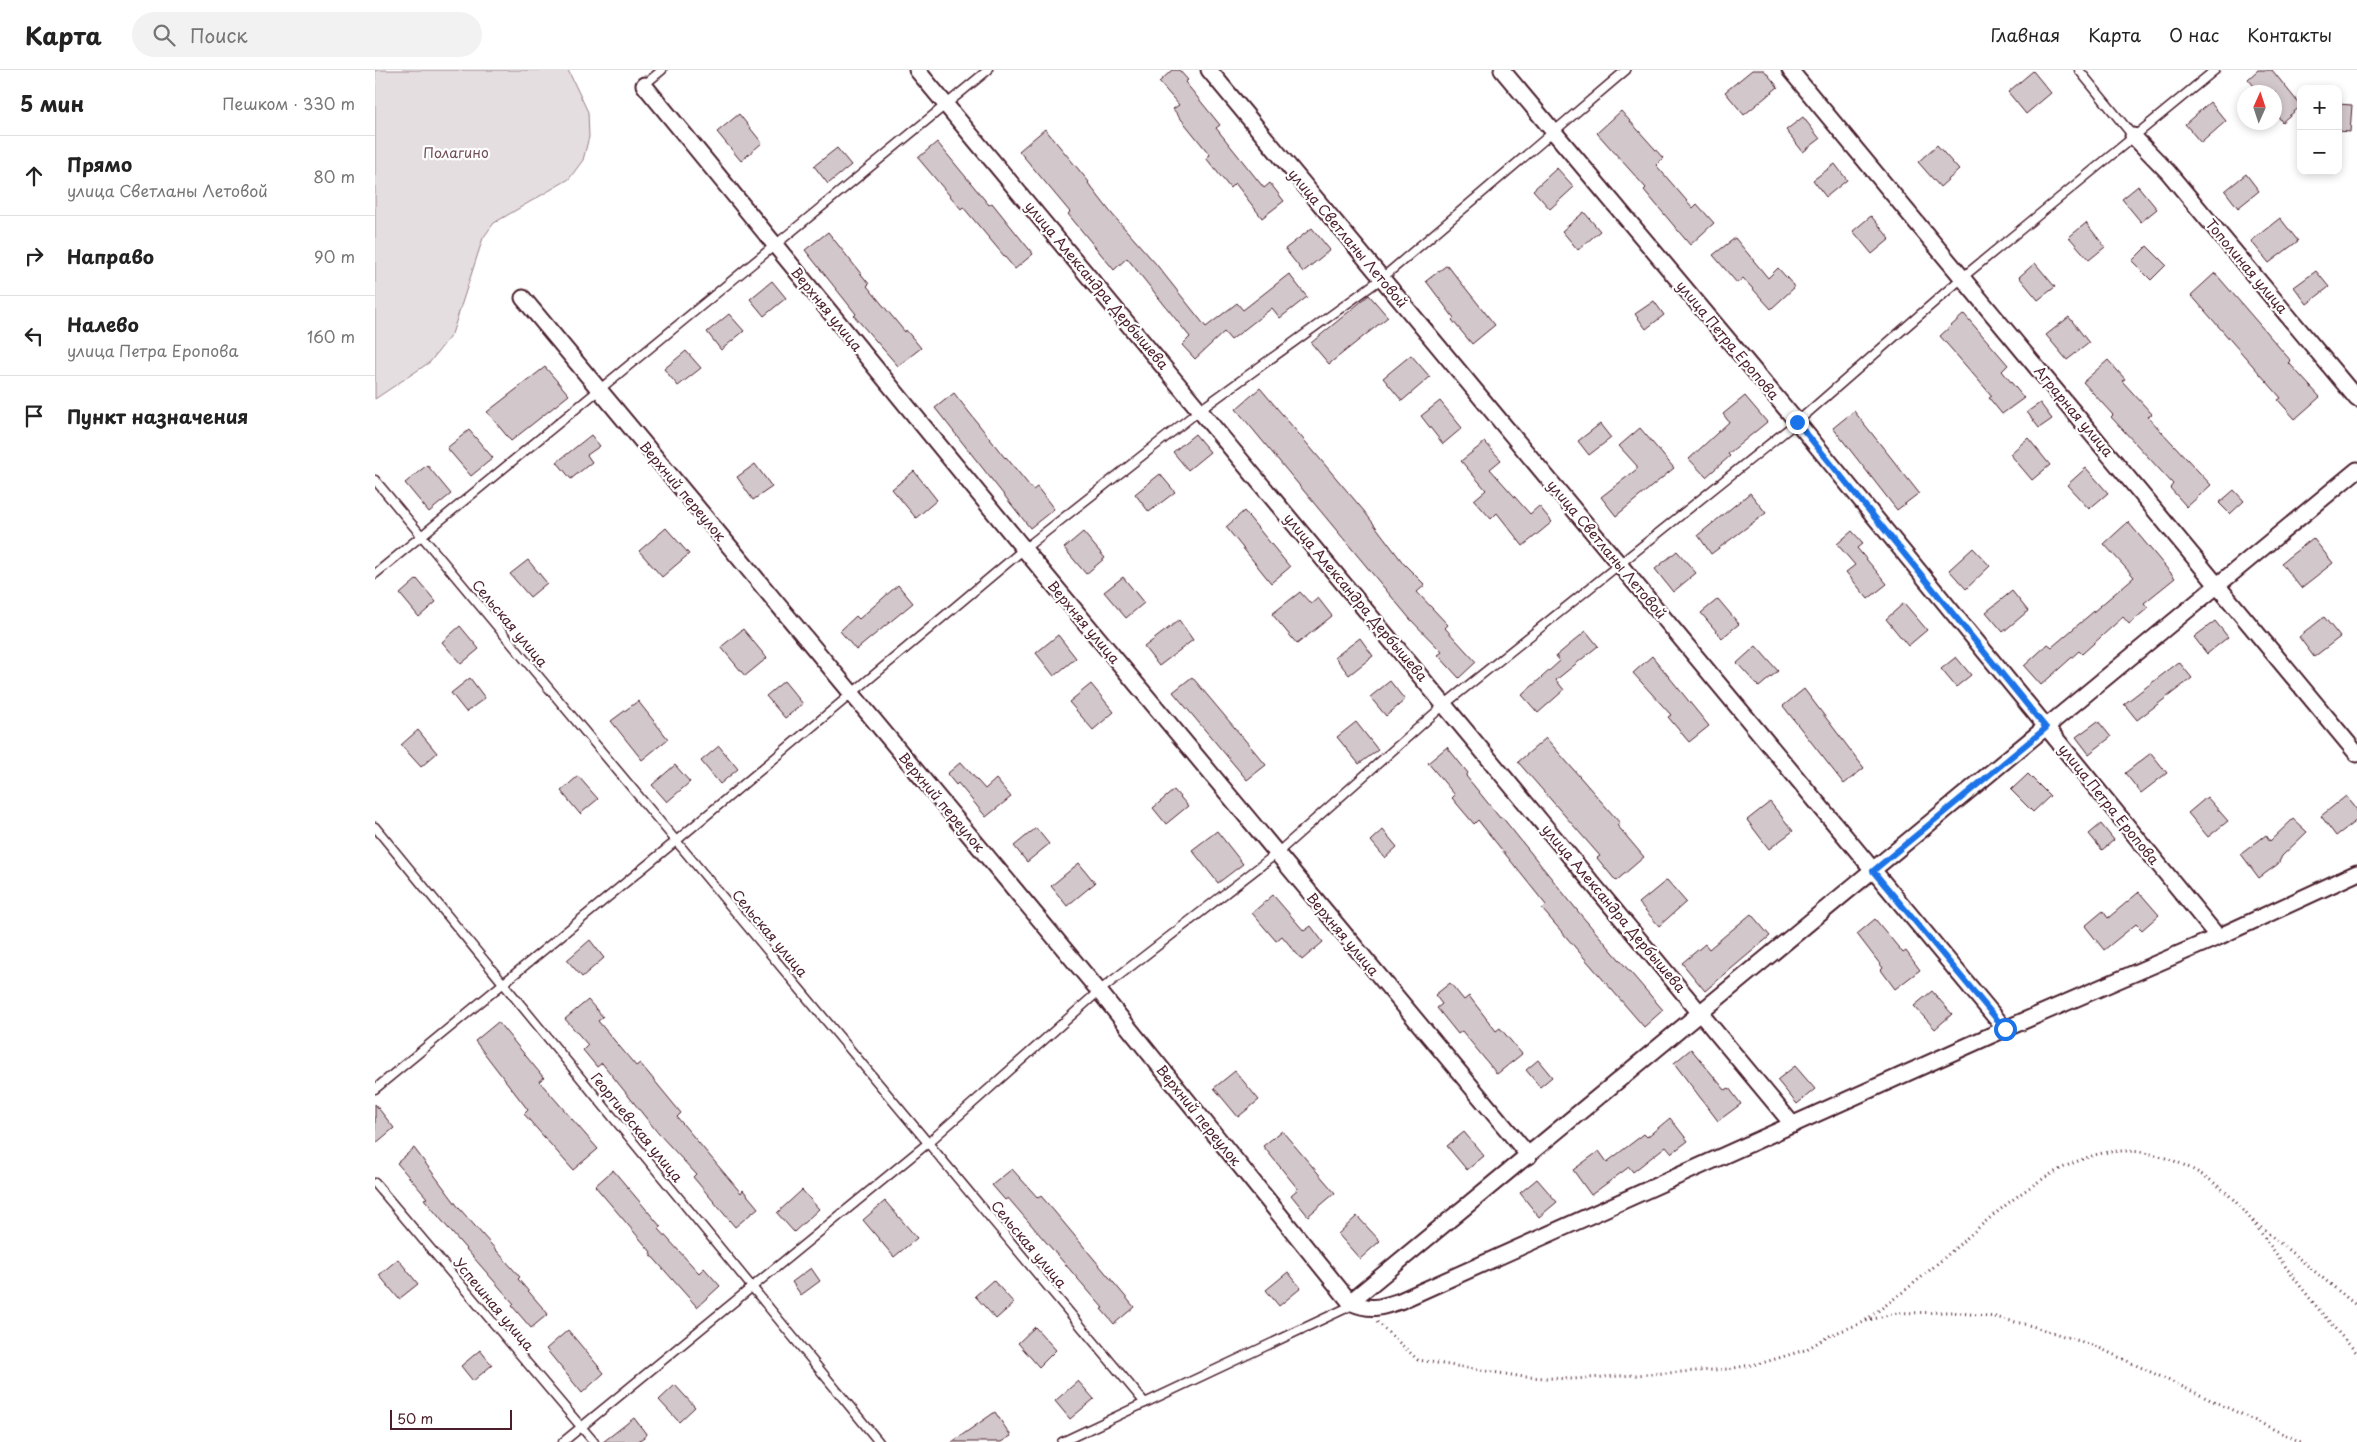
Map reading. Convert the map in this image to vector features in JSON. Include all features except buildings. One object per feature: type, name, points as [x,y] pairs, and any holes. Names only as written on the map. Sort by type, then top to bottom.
[{"type":"street","name":"улица Александра Дербышева","points":[[917,70],[1793,1125]]},
{"type":"street","name":"улица Светланы Летовой","points":[[1209,70],[2005,1029]]},
{"type":"street","name":"улица Петра Еропова","points":[[1502,70],[1797,422],[2218,938]]},
{"type":"street","name":"Аграрная улица","points":[[1790,70],[2357,754]]},
{"type":"street","name":"Верхняя улица","points":[[644,85],[1276,854],[1529,1156]]},
{"type":"street","name":"Тополиная улица","points":[[2133,136],[2168,172],[2357,399]]},
{"type":"street","name":"Верхний переулок","points":[[523,298],[1099,991],[1355,1304]]},
{"type":"street","points":[[1355,1304],[1700,1012],[2357,470]]},
{"type":"street","points":[[1355,1304],[1377,1308],[1400,1301],[2005,1029],[2218,938],[2357,873]]},
{"type":"lane","points":[[644,85],[662,70]]},
{"type":"lane","points":[[375,574],[600,391],[774,244],[988,70]]},
{"type":"lane","points":[[375,1089],[676,841],[851,692],[1024,549],[1200,410],[1381,279],[1555,133],[1626,70]]},
{"type":"lane","points":[[2079,70],[2133,136]]},
{"type":"lane","points":[[563,1442],[928,1143],[1099,991],[1276,854],[1445,704],[1797,422],[1963,277],[2215,70]]},
{"type":"lane","name":"Сельская улица","points":[[375,480],[1145,1403]]},
{"type":"lane","name":"Георгиевская улица","points":[[375,827],[879,1442]]},
{"type":"lane","name":"Успешная улица","points":[[375,1182],[594,1442]]},
{"type":"lane","points":[[1062,1442],[1355,1304]]},
{"type":"path","points":[[1861,1324],[2032,1187],[2059,1171],[2095,1154],[2125,1151],[2167,1159],[2197,1172],[2223,1189],[2247,1215],[2317,1308],[2357,1353]]},
{"type":"path","points":[[2247,1215],[2357,1306]]},
{"type":"path","points":[[1355,1304],[1418,1360],[1524,1377],[1573,1380],[1727,1369],[1762,1363],[1805,1350],[1831,1335],[1897,1313],[1952,1312],[1995,1318],[2032,1326],[2095,1346],[2301,1442]]},
{"type":"green space","name":"Полагино","points":[[375,70],[568,70],[588,112],[589,137],[583,160],[569,179],[494,223],[483,238],[452,334],[430,362],[375,399]]},
{"type":"route","points":[[1797,422],[2046,728],[1873,871],[2005,1029]]}]
